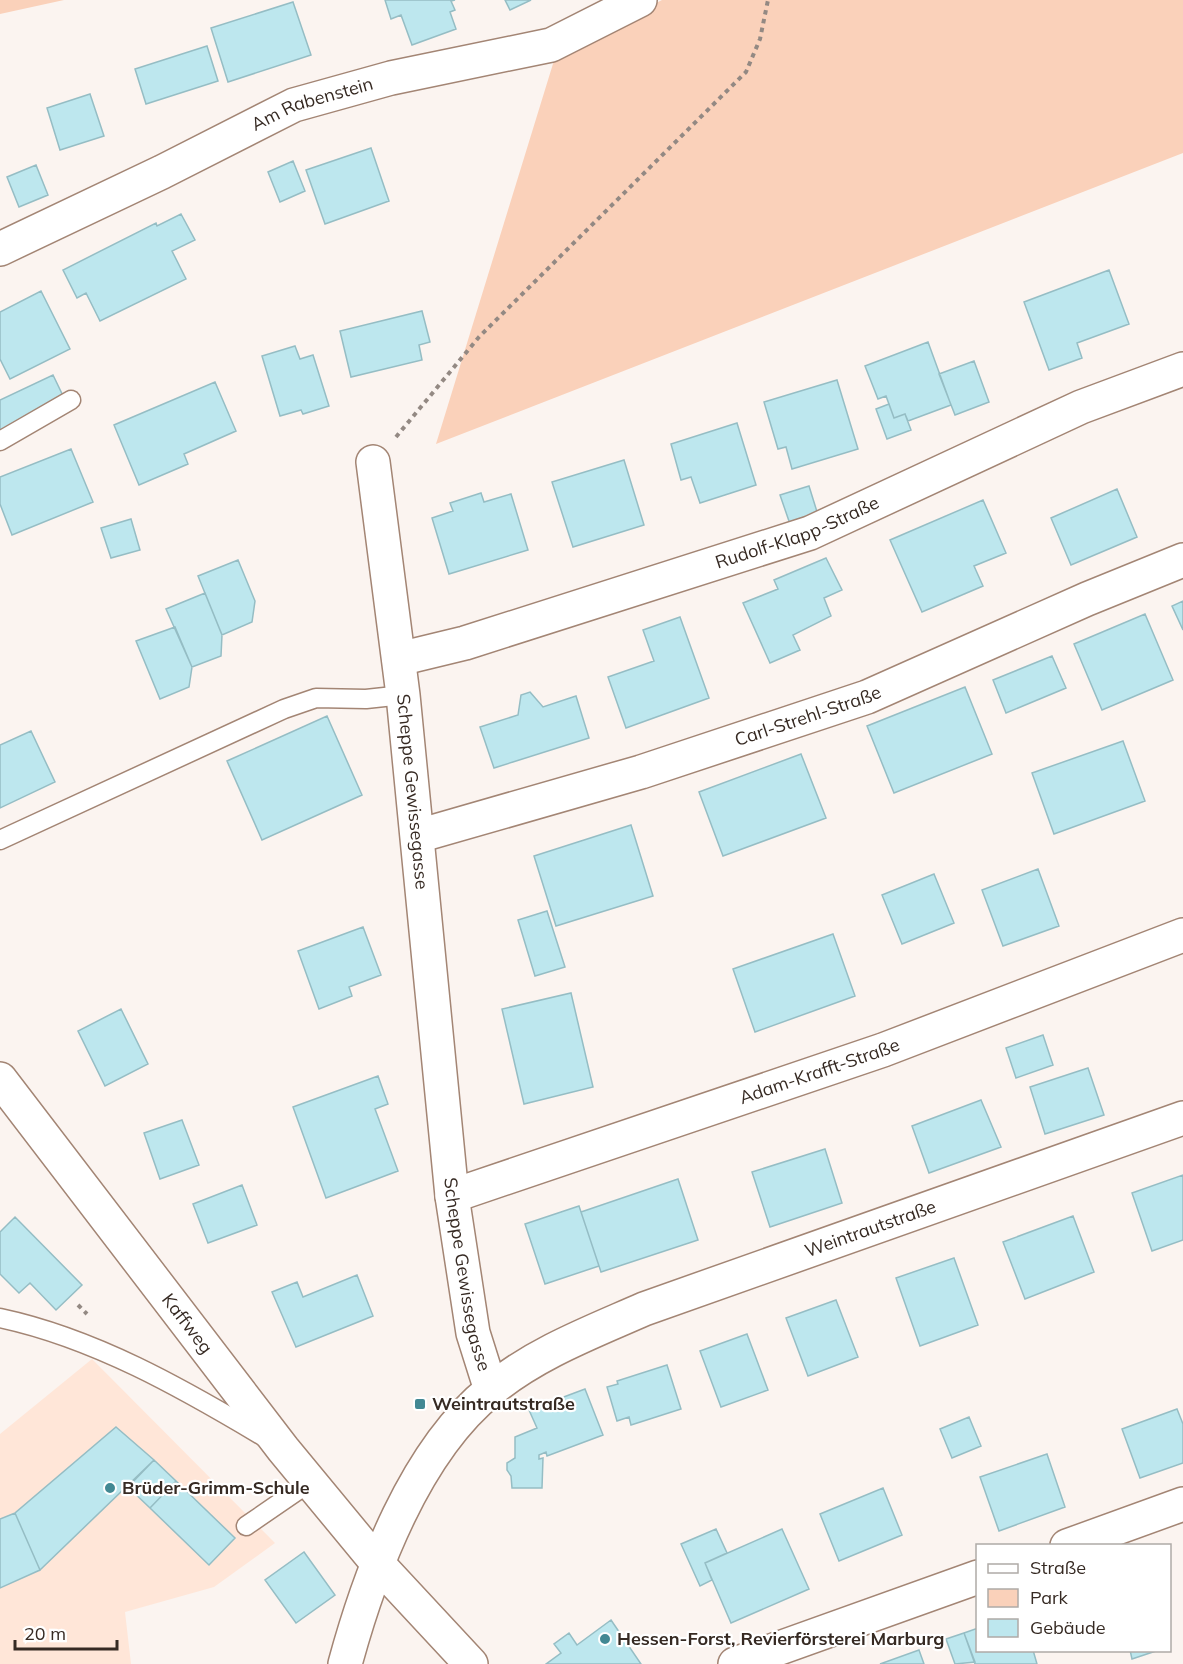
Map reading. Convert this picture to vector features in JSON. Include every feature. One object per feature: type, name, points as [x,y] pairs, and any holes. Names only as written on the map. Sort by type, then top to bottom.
[{"type":"street","name":"Am Rabenstein","points":[[0,249],[162,172],[294,105],[391,78],[551,45],[640,0]]},
{"type":"street","name":"Rudolf-Klapp-Straße","points":[[399,659],[465,643],[810,533],[1081,407],[1183,369]]},
{"type":"street","name":"Scheppe Gewissegasse","points":[[373,462],[404,695],[452,1196],[473,1332],[491,1390]]},
{"type":"street","name":"Carl-Strehl-Straße","points":[[418,836],[641,772],[867,697],[1087,599],[1183,560]]},
{"type":"street","name":"Adam-Krafft-Straße","points":[[452,1196],[883,1050],[1183,935]]},
{"type":"street","name":"Kaffweg","points":[[0,1079],[283,1449],[378,1564],[471,1664]]},
{"type":"street","name":"Weintrautstraße","points":[[345,1664],[378,1564],[397,1518],[428,1466],[460,1421],[491,1390],[564,1344],[644,1309],[1183,1118]]},
{"type":"street","points":[[1070,1544],[1183,1504]]},
{"type":"street","points":[[735,1664],[976,1578]]},
{"type":"lane","points":[[0,441],[71,400]]},
{"type":"lane","points":[[0,840],[285,709],[316,698],[404,695]]},
{"type":"lane","points":[[0,1318],[28,1324],[111,1356],[198,1398],[283,1449]]},
{"type":"lane","points":[[246,1526],[310,1482]]},
{"type":"path","points":[[373,462],[420,410],[479,337],[746,72],[760,39],[768,0]]},
{"type":"shaded area","name":"Brüder-Grimm-Schule","points":[[92,1359],[275,1543],[214,1587],[125,1612],[131,1664],[0,1664],[0,1434]]},
{"type":"green space","points":[[0,0],[64,0],[0,14]]},
{"type":"green space","points":[[662,0],[1183,0],[1183,153],[436,444],[556,54]]},
{"type":"building","points":[[385,0],[455,0],[451,1],[455,10],[450,12],[456,29],[412,45],[401,15],[391,19]]},
{"type":"building","points":[[505,0],[531,0],[510,10]]},
{"type":"building","points":[[293,2],[311,55],[228,82],[211,28]]},
{"type":"building","points":[[207,46],[218,81],[146,104],[135,69]]},
{"type":"building","points":[[90,94],[104,136],[60,150],[47,108]]},
{"type":"building","points":[[371,148],[389,201],[325,224],[306,170]]},
{"type":"building","points":[[293,161],[305,191],[280,202],[268,172]]},
{"type":"building","points":[[36,165],[48,195],[19,207],[7,177]]},
{"type":"building","points":[[181,214],[195,240],[172,251],[186,279],[100,321],[86,293],[77,298],[63,270],[156,223],[157,226]]},
{"type":"building","points":[[1109,270],[1129,324],[1077,343],[1082,358],[1049,370],[1024,302]]},
{"type":"building","points":[[41,291],[70,349],[10,379],[0,359],[0,312]]},
{"type":"building","points":[[422,311],[430,342],[419,345],[422,360],[351,377],[340,331]]},
{"type":"building","points":[[928,342],[951,405],[908,421],[905,414],[894,418],[886,396],[878,399],[865,366]]},
{"type":"building","points":[[295,346],[300,359],[313,355],[329,406],[303,414],[301,410],[280,416],[262,356]]},
{"type":"building","points":[[974,361],[989,402],[955,415],[939,374]]},
{"type":"building","points":[[53,375],[65,400],[0,432],[0,400]]},
{"type":"building","points":[[837,380],[858,449],[792,469],[786,447],[778,449],[764,402]]},
{"type":"building","points":[[215,382],[236,431],[184,454],[188,464],[139,485],[114,425]]},
{"type":"building","points":[[889,404],[894,418],[905,414],[911,430],[887,439],[876,409]]},
{"type":"building","points":[[737,423],[756,485],[700,503],[691,477],[681,480],[671,444]]},
{"type":"building","points":[[71,449],[93,502],[12,535],[0,504],[0,477]]},
{"type":"building","points":[[624,460],[644,525],[573,547],[552,482]]},
{"type":"building","points":[[809,486],[818,515],[790,524],[780,495]]},
{"type":"building","points":[[1117,489],[1137,537],[1071,565],[1051,518]]},
{"type":"building","points":[[481,493],[484,502],[511,494],[528,550],[449,574],[432,518],[453,511],[450,503]]},
{"type":"building","points":[[983,500],[1006,553],[974,566],[983,586],[922,612],[890,540]]},
{"type":"building","points":[[131,519],[140,550],[111,558],[101,528]]},
{"type":"building","points":[[826,558],[842,590],[824,598],[831,616],[793,635],[800,650],[770,663],[743,603],[778,589],[774,580]]},
{"type":"building","points":[[238,560],[255,601],[252,622],[222,635],[198,576]]},
{"type":"building","points":[[205,593],[222,635],[221,656],[192,667],[166,609]]},
{"type":"building","points":[[1183,601],[1183,630],[1172,606]]},
{"type":"building","points":[[1145,614],[1173,680],[1102,710],[1074,644]]},
{"type":"building","points":[[680,617],[709,698],[626,728],[608,677],[654,661],[643,630]]},
{"type":"building","points":[[175,627],[192,667],[189,687],[160,699],[136,641]]},
{"type":"building","points":[[1052,656],[1066,688],[1006,713],[993,680]]},
{"type":"building","points":[[965,687],[992,754],[894,793],[867,726]]},
{"type":"building","points":[[530,692],[543,707],[576,696],[589,738],[494,768],[480,727],[518,715],[521,695]]},
{"type":"building","points":[[327,716],[362,795],[262,840],[227,761]]},
{"type":"building","points":[[31,731],[55,782],[0,808],[0,745]]},
{"type":"building","points":[[1123,741],[1145,801],[1054,834],[1032,773]]},
{"type":"building","points":[[801,754],[826,818],[723,856],[699,792]]},
{"type":"building","points":[[631,825],[653,896],[556,926],[534,856]]},
{"type":"building","points":[[1038,869],[1059,926],[1003,946],[982,890]]},
{"type":"building","points":[[934,874],[954,923],[902,944],[882,895]]},
{"type":"building","points":[[547,911],[565,967],[535,976],[518,920]]},
{"type":"building","points":[[363,927],[381,975],[349,987],[352,996],[319,1009],[298,951]]},
{"type":"building","points":[[833,934],[855,996],[755,1032],[733,969]]},
{"type":"building","points":[[571,993],[593,1087],[524,1104],[502,1009]]},
{"type":"building","points":[[121,1009],[148,1064],[105,1086],[78,1031]]},
{"type":"building","points":[[1043,1035],[1053,1065],[1016,1078],[1006,1048]]},
{"type":"building","points":[[1088,1068],[1104,1115],[1045,1134],[1030,1087]]},
{"type":"building","points":[[378,1076],[388,1104],[375,1109],[398,1171],[326,1198],[293,1107]]},
{"type":"building","points":[[981,1100],[1001,1147],[929,1173],[912,1126]]},
{"type":"building","points":[[182,1120],[199,1165],[160,1179],[144,1133]]},
{"type":"building","points":[[825,1149],[842,1203],[770,1227],[752,1172]]},
{"type":"building","points":[[1183,1175],[1183,1240],[1152,1251],[1132,1193]]},
{"type":"building","points":[[678,1179],[698,1240],[601,1272],[581,1212]]},
{"type":"building","points":[[242,1185],[257,1225],[208,1243],[193,1204]]},
{"type":"building","points":[[579,1206],[599,1266],[545,1284],[525,1224]]},
{"type":"building","points":[[1073,1216],[1094,1272],[1025,1299],[1003,1242]]},
{"type":"building","points":[[15,1217],[82,1285],[56,1310],[30,1283],[19,1293],[0,1274],[0,1232]]},
{"type":"building","points":[[954,1258],[978,1325],[920,1346],[896,1278]]},
{"type":"building","points":[[357,1275],[373,1316],[296,1347],[272,1292],[297,1282],[303,1297]]},
{"type":"building","points":[[836,1300],[858,1357],[808,1376],[786,1318]]},
{"type":"building","points":[[747,1334],[768,1390],[721,1407],[700,1351]]},
{"type":"building","points":[[667,1365],[681,1409],[631,1425],[629,1417],[617,1421],[607,1387],[618,1384],[617,1381]]},
{"type":"building","points":[[585,1389],[603,1435],[547,1456],[546,1452],[539,1455],[539,1459],[543,1458],[542,1488],[512,1488],[507,1463],[515,1458],[515,1437],[537,1428],[529,1410]]},
{"type":"building","points":[[1177,1409],[1183,1424],[1183,1463],[1140,1478],[1122,1429]]},
{"type":"building","points":[[969,1417],[981,1446],[952,1458],[940,1429]]},
{"type":"building","points":[[116,1427],[154,1460],[40,1570],[15,1513]]},
{"type":"building","points":[[1047,1454],[1065,1507],[999,1531],[980,1477]]},
{"type":"building","points":[[154,1460],[176,1481],[150,1508],[128,1487]]},
{"type":"building","points":[[176,1481],[235,1538],[209,1565],[150,1508]]},
{"type":"building","points":[[883,1488],[902,1535],[839,1561],[820,1514]]},
{"type":"building","points":[[15,1513],[40,1570],[0,1588],[0,1519]]},
{"type":"building","points":[[716,1529],[727,1553],[705,1563],[712,1580],[700,1586],[681,1544]]},
{"type":"building","points":[[782,1529],[809,1589],[731,1623],[705,1563]]},
{"type":"building","points":[[304,1552],[335,1595],[296,1623],[265,1580]]},
{"type":"building","name":"Hessen-Forst, Revierförsterei Marburg","points":[[611,1620],[641,1664],[546,1664],[561,1653],[554,1644],[569,1633],[577,1645]]},
{"type":"building","points":[[976,1629],[976,1652],[1034,1652],[1037,1664],[975,1664],[964,1633]]},
{"type":"building","points":[[964,1633],[975,1662],[955,1664],[946,1639]]},
{"type":"building","points":[[919,1650],[924,1664],[880,1664]]},
{"type":"building","points":[[1130,1652],[1153,1652],[1132,1659]]},
{"type":"place","name":"Weintrautstraße","points":[[420,1404]]},
{"type":"place","name":"Brüder-Grimm-Schule","points":[[110,1488]]},
{"type":"place","name":"Hessen-Forst, Revierförsterei Marburg","points":[[605,1639]]}]
